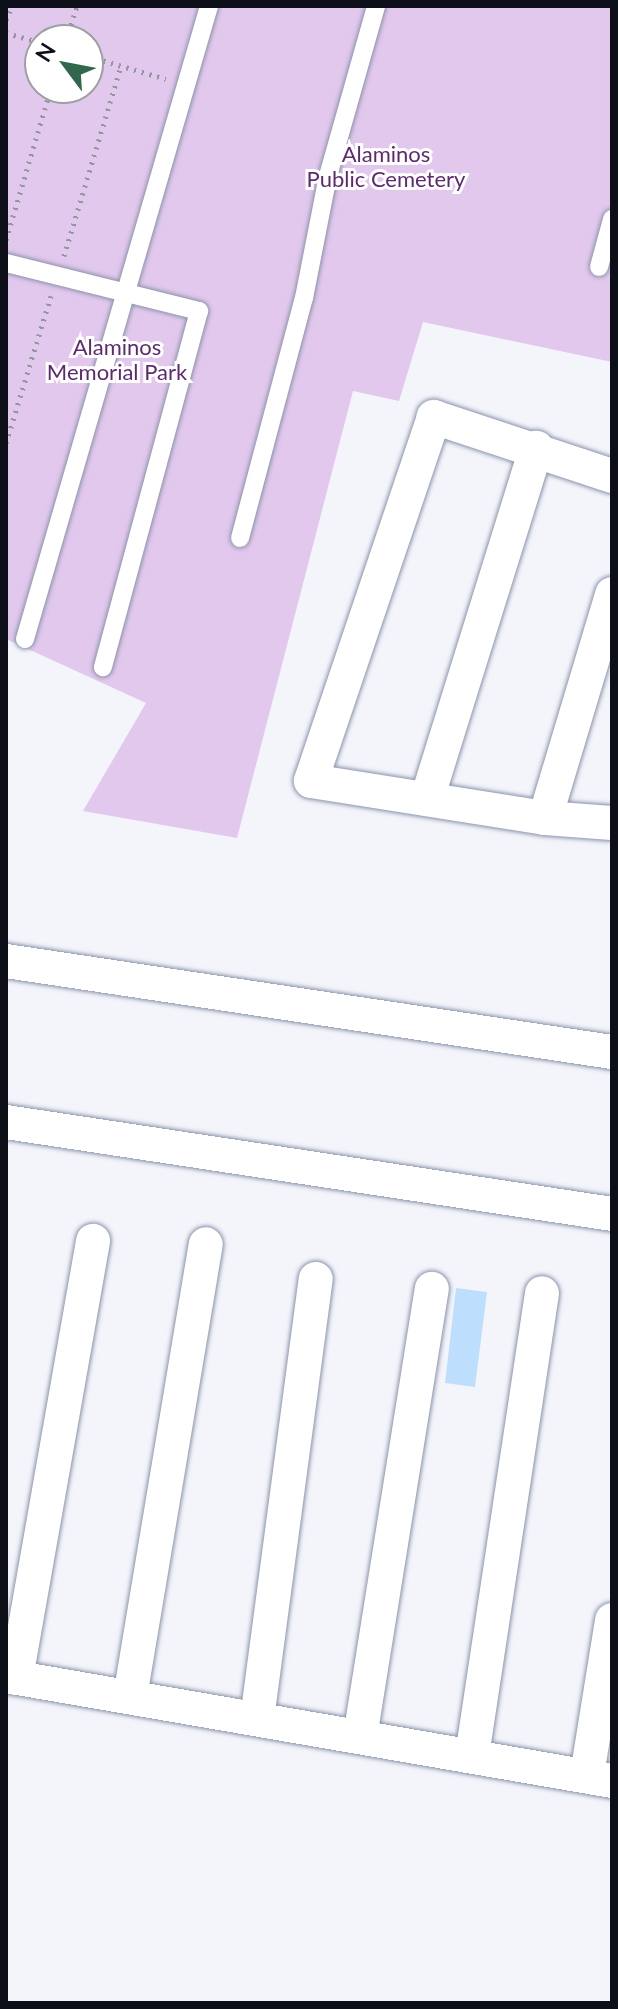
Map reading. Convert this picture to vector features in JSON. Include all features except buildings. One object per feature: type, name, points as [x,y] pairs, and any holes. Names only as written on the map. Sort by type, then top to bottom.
[{"type":"street","points":[[612,476],[536,448],[434,417],[311,781],[545,818],[612,823]]},
{"type":"street","points":[[427,799],[536,448]]},
{"type":"street","points":[[545,818],[612,594]]},
{"type":"street","points":[[6,961],[612,1052]]},
{"type":"street","points":[[6,1122],[612,1214]]},
{"type":"street","points":[[93,1241],[11,1677],[599,1778],[612,1620]]},
{"type":"street","points":[[130,1697],[206,1244]]},
{"type":"street","points":[[257,1719],[316,1279]]},
{"type":"street","points":[[360,1737],[432,1289]]},
{"type":"street","points":[[472,1756],[542,1293]]},
{"type":"lane","points":[[25,639],[209,6]]},
{"type":"lane","points":[[240,538],[304,298],[328,176],[376,6]]},
{"type":"lane","points":[[599,267],[612,219]]},
{"type":"lane","points":[[6,263],[199,311],[103,667]]},
{"type":"path","points":[[6,20],[12,6]]},
{"type":"path","points":[[104,61],[186,84]]},
{"type":"path","points":[[6,240],[46,104]]},
{"type":"green space","name":"Alaminos Public Cemetery","points":[[6,6],[612,6],[612,362],[423,322],[399,401],[353,391],[237,838],[83,811],[146,703],[6,639]]},
{"type":"park label","name":"Alaminos Memorial Park","points":[[117,358]]}]
